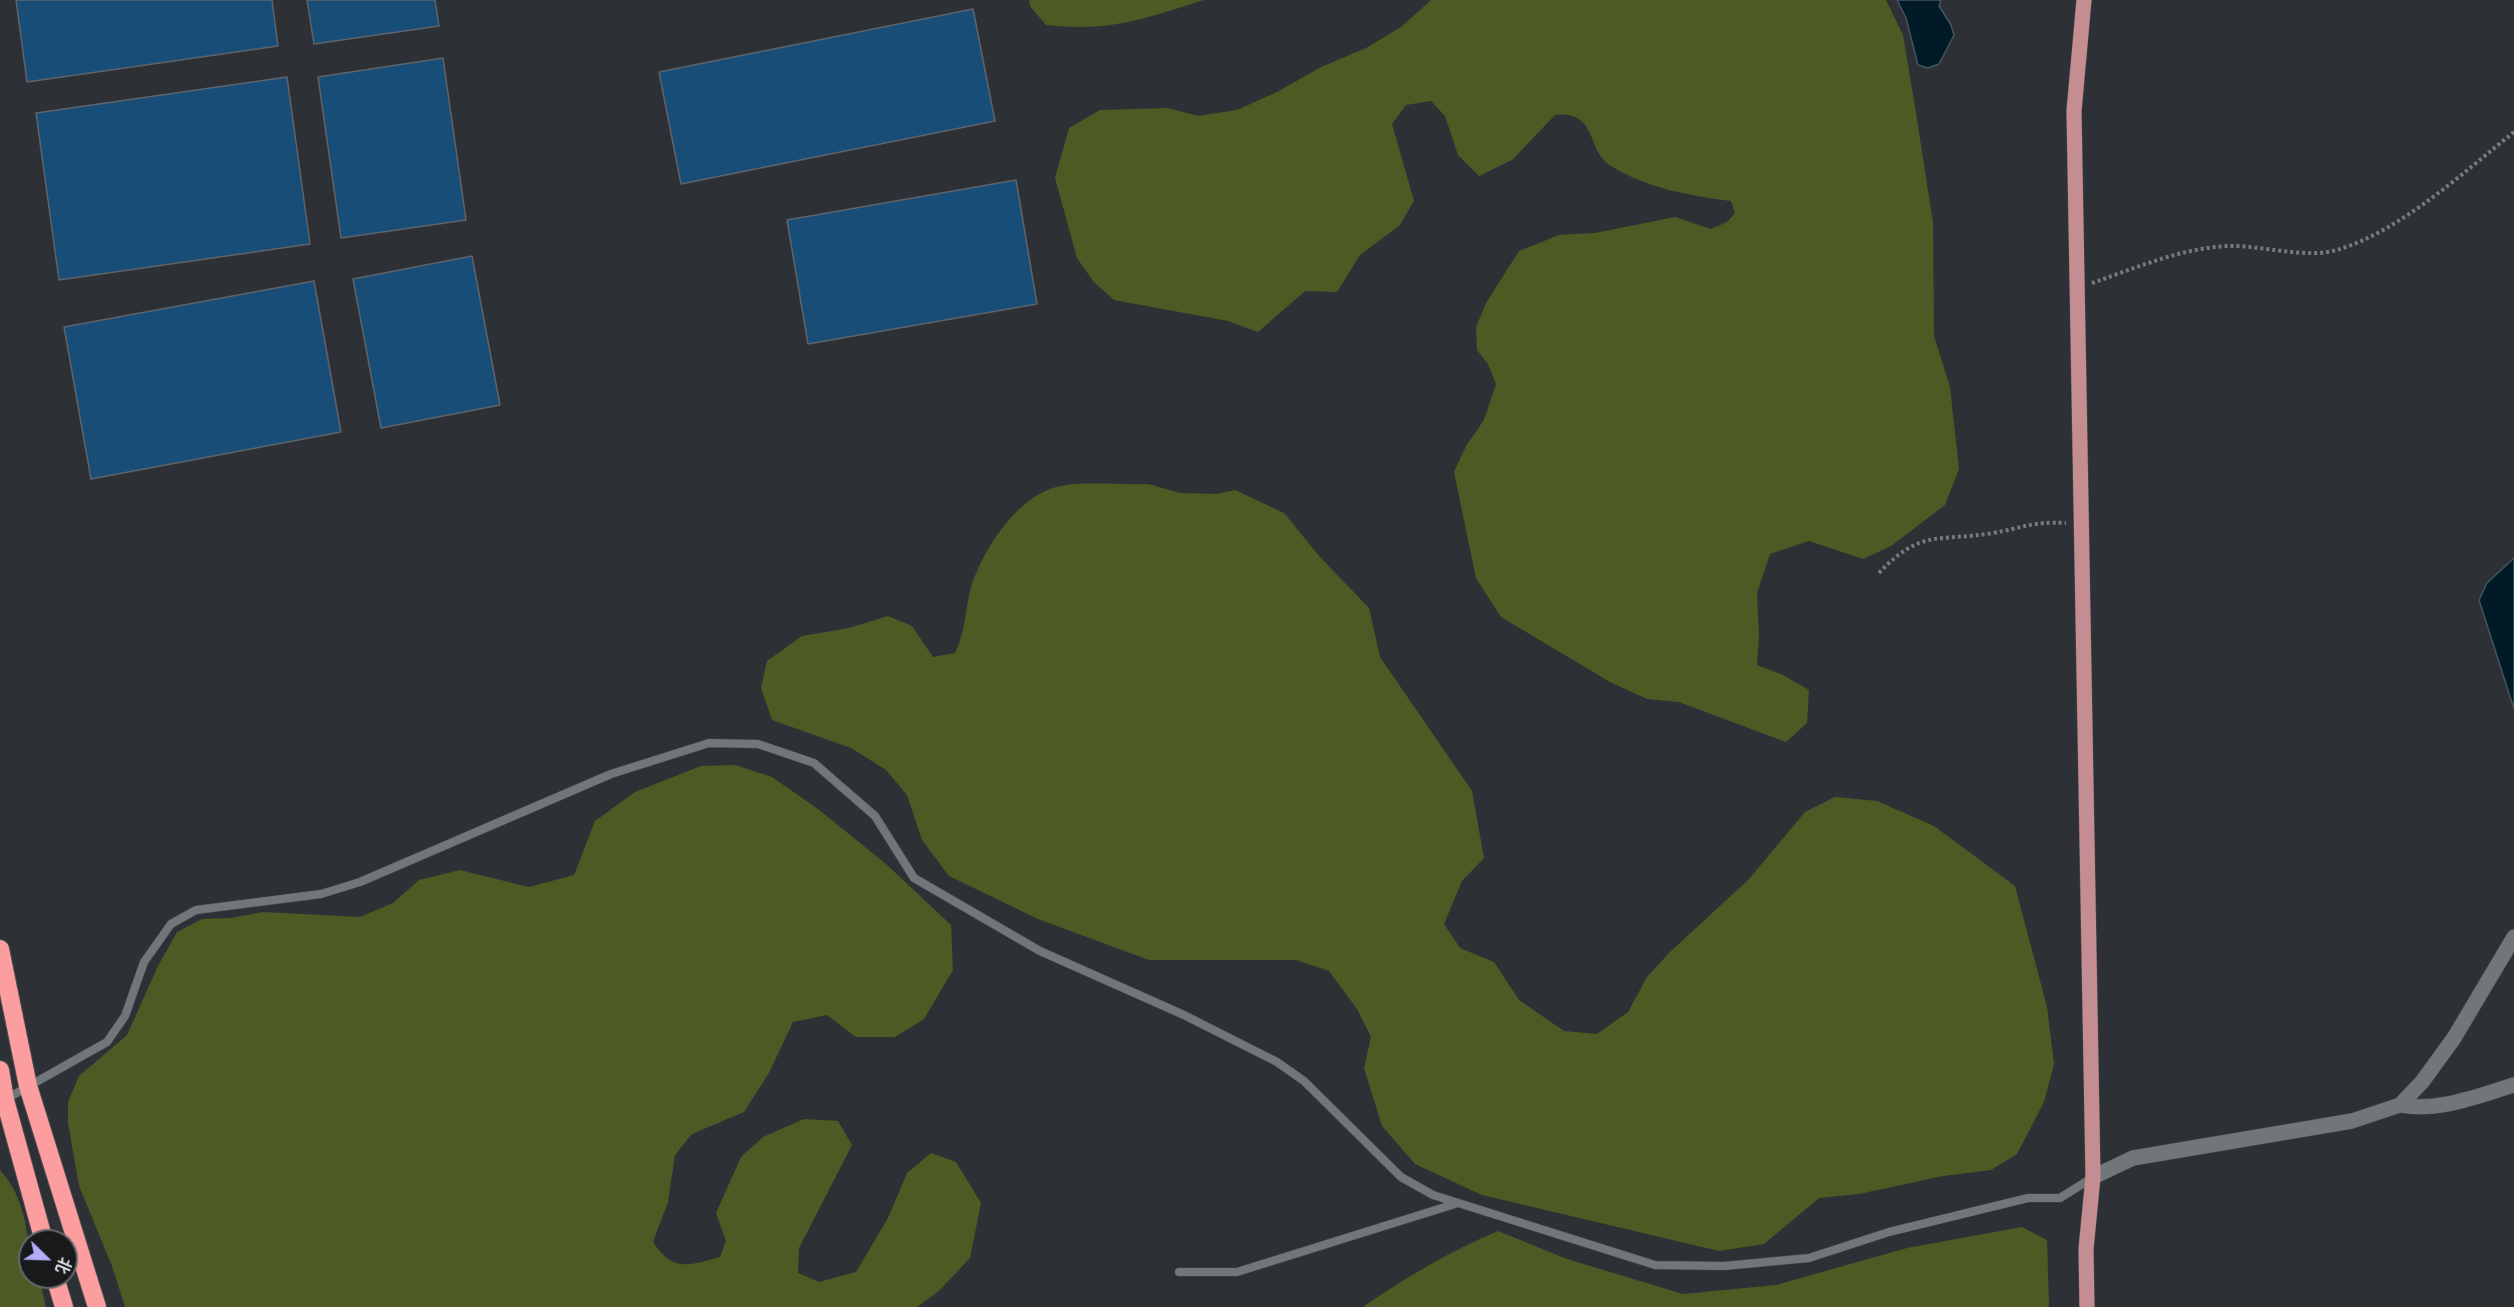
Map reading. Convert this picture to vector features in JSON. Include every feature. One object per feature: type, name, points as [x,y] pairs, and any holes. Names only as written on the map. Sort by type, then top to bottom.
[{"type":"highway","points":[[0,949],[27,1086],[97,1307]]},
{"type":"highway","points":[[0,1070],[9,1126],[40,1229]]},
{"type":"highway","points":[[59,1289],[64,1307]]},
{"type":"main road","points":[[2084,0],[2074,111],[2093,1177],[2086,1249],[2087,1307]]},
{"type":"street","points":[[2093,1177],[2133,1158],[2352,1121],[2400,1105],[2422,1082],[2454,1038],[2514,937]]},
{"type":"street","points":[[2400,1105],[2420,1109],[2439,1106],[2514,1085]]},
{"type":"lane","points":[[5,1100],[107,1042],[125,1016],[144,962],[171,924],[196,910],[321,894],[360,882],[611,774],[709,743],[758,744],[814,763],[875,816],[914,878],[1040,951],[1184,1014],[1277,1062],[1304,1081],[1401,1177],[1433,1195],[1656,1264],[1724,1266],[1809,1258],[1889,1232],[2028,1198],[2060,1198],[2093,1177]]},
{"type":"lane","points":[[1179,1272],[1238,1272],[1460,1203]]},
{"type":"path","points":[[2078,288],[2181,253],[2228,246],[2291,252],[2336,250],[2393,224],[2514,132]]},
{"type":"path","points":[[1879,573],[1910,545],[1946,536],[1993,533],[2032,522],[2082,524]]},
{"type":"green space","points":[[1029,0],[1204,0],[1126,22],[1090,27],[1069,27],[1046,25],[1030,6]]},
{"type":"green space","points":[[1431,0],[1886,0],[1903,35],[1933,223],[1934,336],[1950,387],[1959,469],[1945,505],[1891,546],[1863,559],[1809,541],[1770,554],[1757,593],[1759,635],[1757,665],[1783,675],[1809,690],[1807,723],[1786,742],[1679,702],[1647,699],[1610,682],[1501,617],[1476,578],[1454,472],[1466,446],[1484,420],[1496,384],[1488,364],[1477,350],[1476,327],[1486,303],[1519,251],[1559,235],[1595,233],[1675,217],[1711,229],[1727,222],[1735,213],[1731,201],[1669,190],[1625,174],[1603,159],[1585,125],[1569,115],[1555,115],[1512,160],[1479,176],[1458,155],[1445,116],[1431,101],[1406,105],[1392,124],[1414,201],[1400,225],[1360,255],[1337,292],[1305,291],[1258,332],[1228,321],[1114,300],[1093,281],[1077,258],[1055,178],[1069,128],[1100,110],[1168,108],[1198,116],[1237,110],[1277,92],[1321,67],[1366,48],[1401,27]]},
{"type":"green space","points":[[1091,483],[1148,484],[1180,493],[1217,494],[1235,490],[1284,513],[1320,557],[1369,608],[1380,657],[1472,791],[1484,858],[1462,881],[1444,924],[1460,948],[1494,962],[1519,1000],[1564,1031],[1597,1034],[1628,1012],[1647,977],[1670,952],[1749,879],[1805,812],[1835,797],[1877,801],[1934,826],[2015,886],[2047,1007],[2054,1064],[2044,1102],[2017,1154],[1991,1170],[1943,1176],[1859,1194],[1819,1198],[1764,1244],[1719,1251],[1482,1195],[1415,1164],[1382,1126],[1364,1068],[1371,1037],[1357,1009],[1329,971],[1296,960],[1149,960],[1038,919],[949,876],[922,840],[907,795],[886,770],[851,748],[772,720],[761,688],[767,661],[802,636],[849,628],[888,616],[912,626],[933,657],[955,653],[963,630],[970,591],[983,559],[1003,527],[1029,501],[1044,491],[1060,486]]},
{"type":"green space","points":[[735,765],[772,777],[818,809],[886,864],[951,925],[953,970],[924,1019],[895,1037],[856,1037],[827,1015],[793,1022],[769,1073],[744,1112],[692,1134],[675,1155],[668,1202],[653,1242],[667,1258],[682,1264],[699,1263],[720,1257],[726,1241],[716,1213],[741,1157],[763,1137],[804,1119],[838,1121],[852,1145],[799,1248],[798,1273],[819,1282],[856,1272],[888,1218],[907,1173],[931,1153],[956,1162],[981,1203],[970,1258],[939,1291],[917,1307],[125,1307],[112,1266],[79,1186],[68,1123],[68,1102],[79,1076],[127,1035],[158,966],[177,932],[202,919],[231,918],[263,912],[360,917],[393,903],[419,880],[460,870],[529,887],[574,875],[595,821],[635,792],[701,766]]},
{"type":"green space","points":[[0,1170],[16,1193],[25,1220],[26,1229],[18,1229],[18,1289],[42,1289],[46,1307],[0,1307]]},
{"type":"green space","points":[[2022,1227],[2047,1240],[2049,1307],[1363,1307],[1428,1266],[1498,1231],[1567,1259],[1683,1294],[1776,1285],[1907,1248]]},
{"type":"water","points":[[1897,0],[1941,0],[1939,6],[1951,25],[1954,35],[1939,64],[1928,68],[1918,65],[1906,18]]},
{"type":"water","points":[[2514,558],[2514,709],[2479,600],[2487,583]]},
{"type":"building","points":[[16,0],[272,0],[278,46],[27,82]]},
{"type":"building","points":[[307,0],[435,0],[439,26],[314,44]]},
{"type":"building","points":[[973,9],[995,121],[681,184],[659,72]]},
{"type":"building","points":[[443,58],[466,220],[341,238],[318,77]]},
{"type":"building","points":[[287,77],[310,244],[59,280],[36,113]]},
{"type":"building","points":[[1016,180],[1037,304],[808,344],[787,220]]},
{"type":"building","points":[[472,256],[500,405],[381,428],[353,279]]},
{"type":"building","points":[[314,281],[341,432],[91,479],[64,327]]}]
